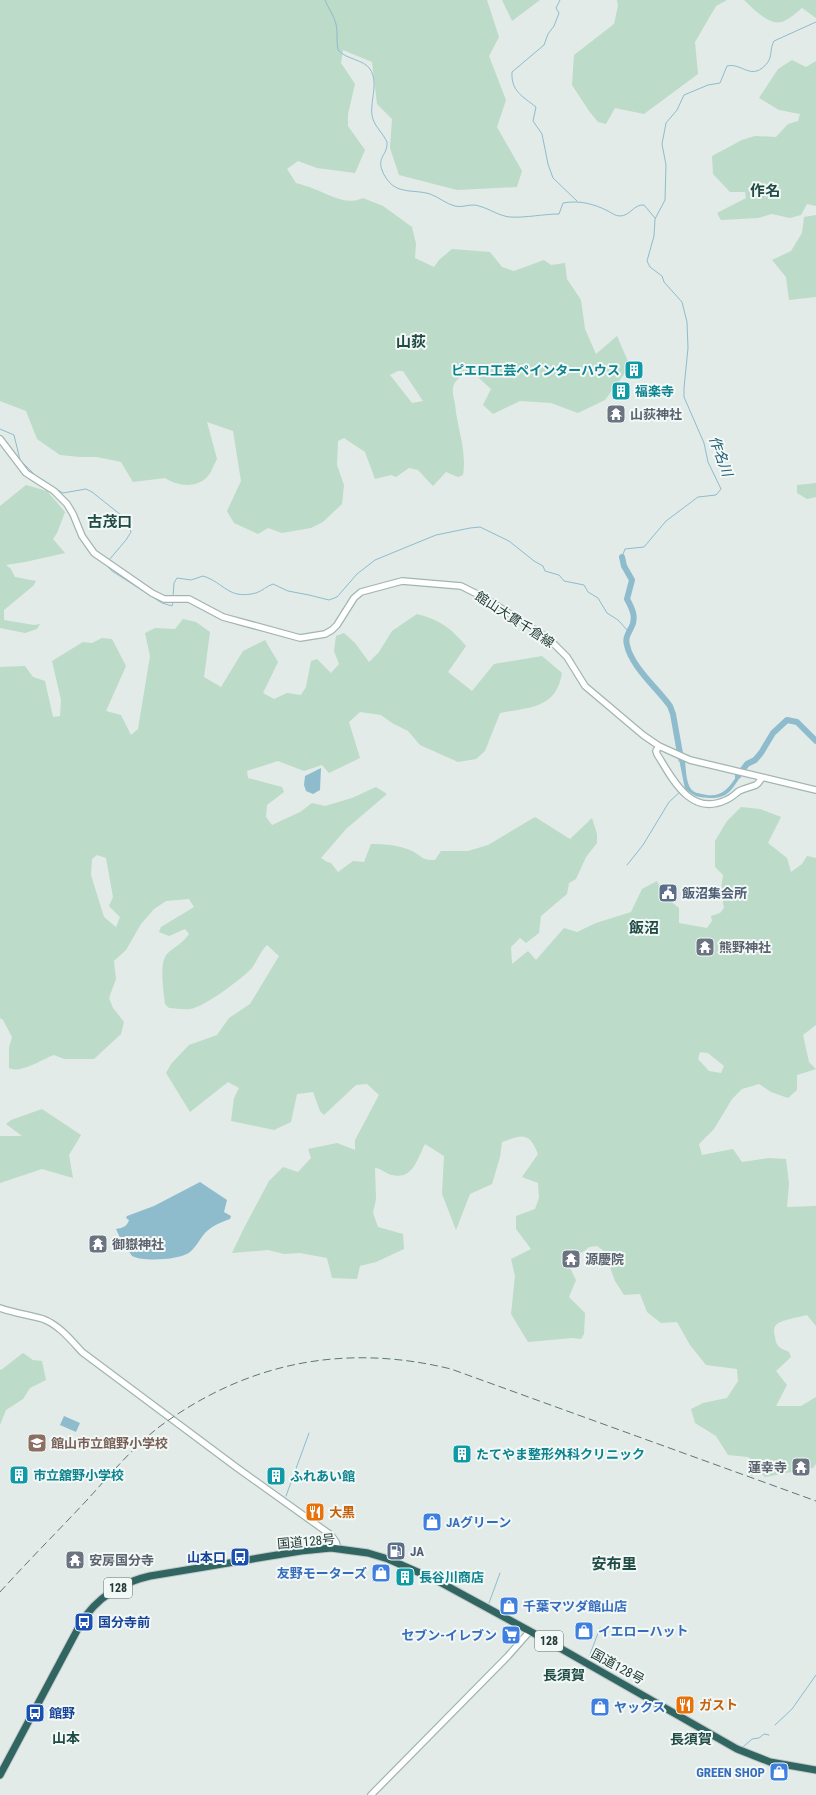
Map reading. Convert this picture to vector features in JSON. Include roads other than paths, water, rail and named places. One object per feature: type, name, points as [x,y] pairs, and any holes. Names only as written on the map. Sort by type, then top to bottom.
[{"type":"highway","name":"国道128号","points":[[0,1775],[80,1623],[92,1608],[111,1592],[135,1580],[157,1574],[301,1551],[331,1548],[388,1559],[417,1570],[530,1631],[737,1749],[770,1762],[816,1770]]},
{"type":"main road","name":"館山大貫千倉線","points":[[0,439],[26,473],[54,491],[67,504],[82,536],[94,553],[152,593],[164,599],[189,599],[223,617],[300,638],[318,635],[332,630],[358,594],[394,582],[407,580],[466,588],[495,603],[556,644],[567,657],[585,686],[643,735],[659,746],[687,758],[736,772],[816,790]]},
{"type":"main road","points":[[659,746],[656,754],[681,791],[702,803],[717,803],[726,800],[746,788],[757,784],[762,778]]},
{"type":"main road","points":[[0,1308],[43,1319],[53,1324],[70,1338],[82,1352],[236,1467],[331,1535],[336,1542],[338,1549]]},
{"type":"main road","points":[[371,1795],[508,1656],[530,1631]]},
{"type":"water","points":[[679,759],[685,761],[686,776],[689,786],[692,790],[698,793],[708,795],[719,794],[731,785],[737,775],[741,776],[726,795],[716,798],[699,797],[685,789]]},
{"type":"water","points":[[321,768],[320,790],[313,794],[306,791],[304,785],[305,776]]},
{"type":"water","points":[[200,1182],[227,1200],[224,1212],[231,1216],[230,1219],[217,1224],[205,1233],[192,1250],[185,1255],[161,1259],[144,1259],[132,1256],[121,1240],[116,1229],[126,1226],[129,1220],[126,1218],[127,1216],[154,1206]]},
{"type":"water","points":[[64,1416],[80,1423],[76,1432],[60,1425]]},
{"type":"waterway","points":[[325,0],[336,24],[338,50],[346,56],[363,63],[373,74],[374,86],[372,115],[376,126],[387,142],[387,147],[381,161],[381,166],[386,178],[395,187],[430,194],[455,206],[476,205],[510,217],[559,214],[563,203],[581,202],[620,216],[627,214],[637,206],[644,205],[655,218]]},
{"type":"waterway","points":[[560,0],[556,8],[559,13],[544,45],[512,72],[512,79],[515,89],[536,107],[533,121],[542,134],[548,164],[553,178],[577,201]]},
{"type":"waterway","name":"作名川","points":[[622,557],[625,549],[644,547],[666,521],[698,497],[716,495],[721,489],[708,462],[704,443],[684,397],[688,348],[687,322],[682,302],[664,282],[662,276],[650,267],[647,261],[654,236],[655,219],[665,200],[666,165],[662,144],[666,123],[677,110],[684,95],[708,85],[720,83],[727,66],[757,71],[768,62],[774,41],[816,22]]},
{"type":"waterway","points":[[0,429],[14,435],[20,460],[37,477]]},
{"type":"waterway","points":[[51,486],[63,493],[86,489],[126,519],[131,532],[109,560]]},
{"type":"waterway","points":[[173,597],[174,583],[177,578],[191,580],[203,576],[233,593],[247,595],[256,593],[273,584],[288,591],[329,600],[337,597],[357,574],[375,560],[436,535],[480,527],[509,541],[534,561],[543,566],[545,571],[559,575],[564,581],[584,585],[588,592],[598,598],[607,613],[618,620],[628,631]]},
{"type":"waterway","name":"作名川","points":[[622,557],[624,566],[632,580],[627,599],[634,617],[633,624],[626,640],[629,653],[639,669],[670,706],[673,714],[681,759]]},
{"type":"waterway","points":[[107,566],[112,571],[162,603],[172,606],[173,602]]},
{"type":"waterway","name":"作名川","points":[[738,776],[747,764],[755,760],[773,733],[787,720],[797,722],[816,741]]},
{"type":"waterway","points":[[627,865],[643,845],[669,802],[680,792]]},
{"type":"waterway","points":[[286,1496],[309,1433]]},
{"type":"waterway","points":[[489,1603],[500,1573]]},
{"type":"waterway","points":[[589,1657],[600,1628]]},
{"type":"waterway","points":[[775,1725],[792,1709],[816,1675]]},
{"type":"waterway","points":[[743,1747],[752,1739],[759,1738],[764,1734],[769,1735]]},
{"type":"railway","points":[[0,1592],[130,1453],[159,1427],[192,1405],[227,1387],[262,1373],[298,1364],[335,1359],[373,1358],[412,1361],[451,1369],[816,1501]]},
{"type":"place","name":"ピエロ工芸ペインターハウス","points":[[634,370]]},
{"type":"place","name":"福楽寺","points":[[621,391]]},
{"type":"place","name":"山荻神社","points":[[616,414]]},
{"type":"place","name":"飯沼集会所","points":[[668,893]]},
{"type":"place","name":"熊野神社","points":[[705,947]]},
{"type":"place","name":"御嶽神社","points":[[98,1244]]},
{"type":"place","name":"源慶院","points":[[571,1259]]},
{"type":"place","name":"館山市立館野小学校","points":[[37,1443]]},
{"type":"place","name":"たてやま整形外科クリニック","points":[[462,1454]]},
{"type":"place","name":"蓮幸寺","points":[[801,1467]]},
{"type":"place","name":"市立舘野小学校","points":[[19,1475]]},
{"type":"place","name":"ふれあい館","points":[[276,1476]]},
{"type":"place","name":"大黒","points":[[315,1512]]},
{"type":"place","name":"JAグリーン","points":[[432,1522]]},
{"type":"place","name":"JA","points":[[396,1551]]},
{"type":"place","name":"山本口","points":[[240,1557]]},
{"type":"place","name":"安房国分寺","points":[[75,1560]]},
{"type":"place","name":"友野モーターズ","points":[[381,1573]]},
{"type":"place","name":"長谷川商店","points":[[405,1577]]},
{"type":"place","name":"千葉マツダ館山店","points":[[509,1606]]},
{"type":"place","name":"国分寺前","points":[[84,1622]]},
{"type":"place","name":"イエローハット","points":[[584,1631]]},
{"type":"place","name":"セブン-イレブン","points":[[511,1635]]},
{"type":"place","name":"ガスト","points":[[685,1705]]},
{"type":"place","name":"ヤックス","points":[[600,1707]]},
{"type":"place","name":"館野","points":[[35,1713]]},
{"type":"place","name":"GREEN SHOP","points":[[779,1772]]},
{"type":"district","name":"作名","points":[[765,191]]},
{"type":"district","name":"山荻","points":[[411,342]]},
{"type":"district","name":"古茂口","points":[[110,522]]},
{"type":"district","name":"飯沼","points":[[644,928]]},
{"type":"district","name":"安布里","points":[[614,1564]]},
{"type":"district","name":"長須賀","points":[[564,1675]]},
{"type":"district","name":"山本","points":[[66,1738]]},
{"type":"district","name":"長須賀","points":[[691,1739]]}]
